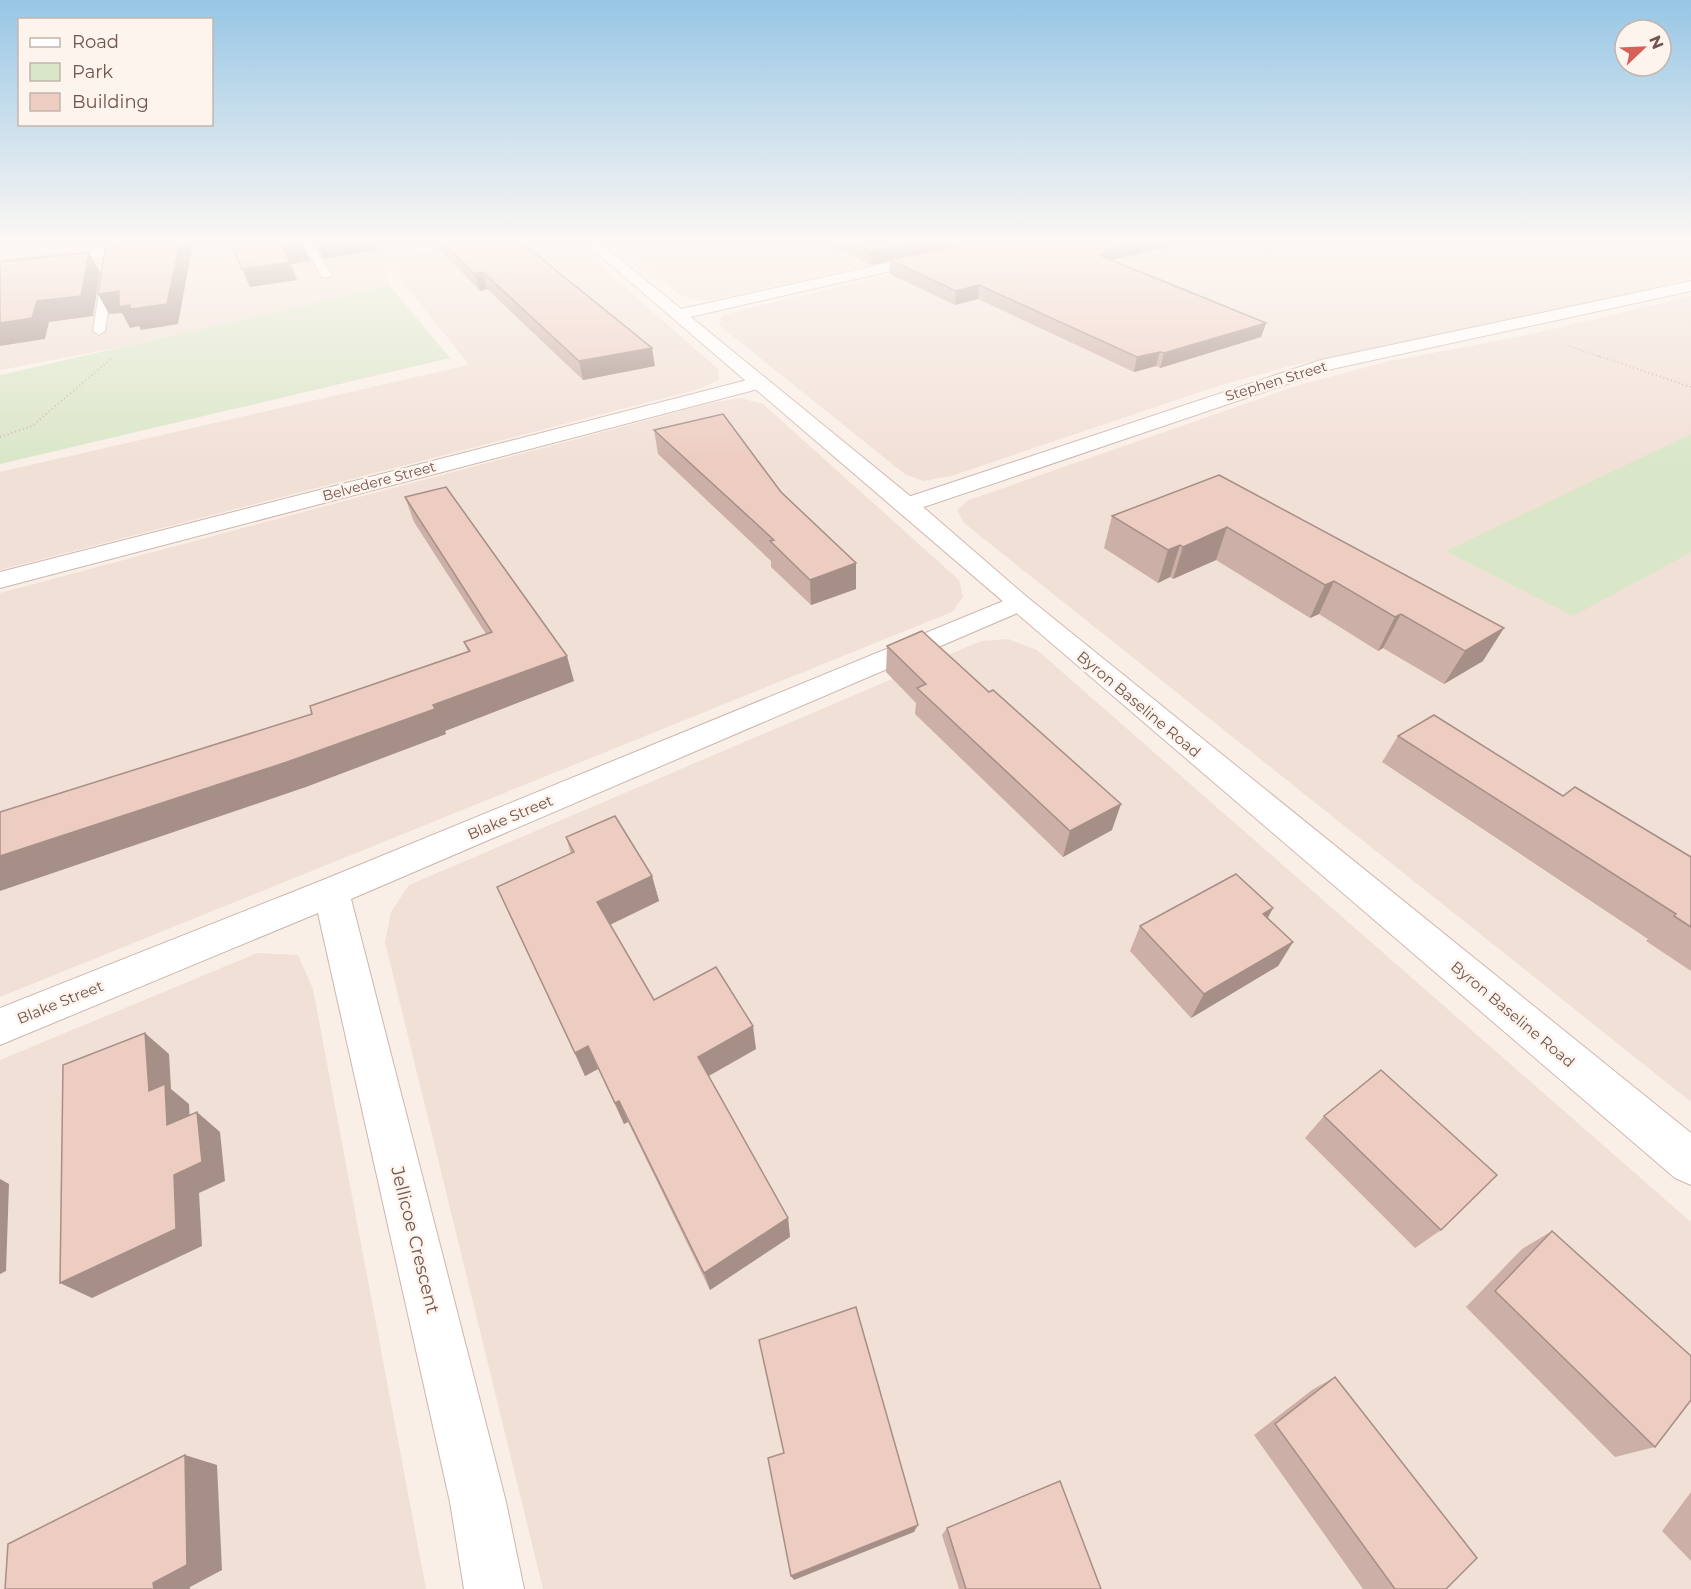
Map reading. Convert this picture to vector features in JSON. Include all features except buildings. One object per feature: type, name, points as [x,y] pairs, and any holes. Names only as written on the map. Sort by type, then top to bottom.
[{"type":"street","name":"Byron Baseline Road","points":[[683,316],[759,383],[907,505],[1018,603],[1691,1162]]},
{"type":"street","name":"Stephen Street","points":[[907,505],[1328,364],[1551,316]]},
{"type":"street","name":"Belvedere Street","points":[[0,580],[759,383]]},
{"type":"street","name":"Blake Street","points":[[0,1027],[331,892],[1018,603]]},
{"type":"street","name":"Jellicoe Crescent","points":[[331,892],[478,1502],[494,1589]]},
{"type":"lane","points":[[99,331],[101,316]]},
{"type":"path","points":[[1564,344],[1691,387]]},
{"type":"path","points":[[0,437],[32,426],[118,353]]},
{"type":"shaded area","points":[[0,316],[258,316],[127,346],[0,370]]},
{"type":"shaded area","points":[[430,316],[658,316],[718,369],[719,380],[699,389],[0,570],[0,472],[469,365]]},
{"type":"shaded area","points":[[722,316],[1525,316],[1290,366],[1218,386],[951,476],[924,481],[906,475],[719,325]]},
{"type":"shaded area","points":[[1607,316],[1691,316],[1691,1102],[964,523],[957,510],[969,500],[1299,385],[1390,361],[1532,334]]},
{"type":"shaded area","points":[[740,398],[763,404],[959,580],[963,597],[952,612],[0,997],[0,593],[711,403]]},
{"type":"shaded area","points":[[1008,639],[1037,650],[1691,1222],[1691,1589],[543,1589],[385,942],[391,912],[409,885],[981,641]]},
{"type":"shaded area","points":[[257,953],[298,955],[313,989],[426,1589],[0,1589],[0,1060]]},
{"type":"green space","points":[[258,316],[415,316],[450,358],[0,464],[0,375]]},
{"type":"green space","points":[[1691,434],[1691,552],[1573,616],[1446,551]]}]
